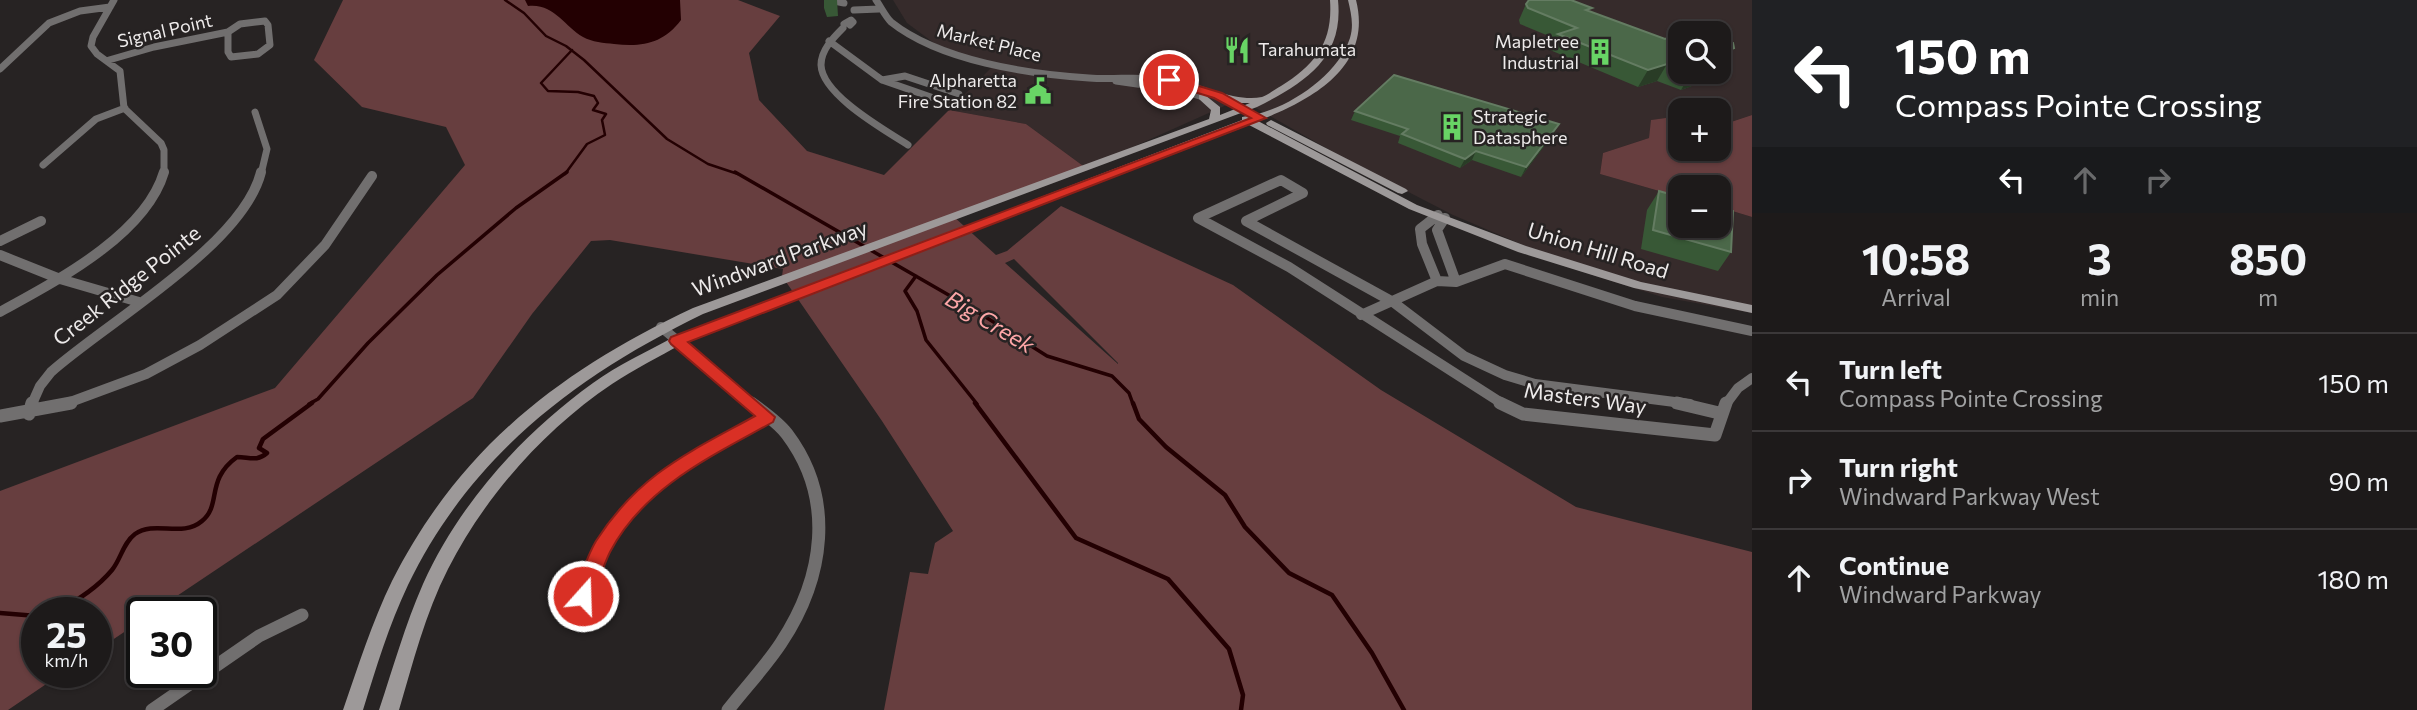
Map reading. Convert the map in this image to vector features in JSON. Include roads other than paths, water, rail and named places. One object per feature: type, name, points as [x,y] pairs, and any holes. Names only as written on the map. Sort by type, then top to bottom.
[{"type":"main road","name":"Windward Parkway","points":[[353,710],[400,584],[432,527],[469,476],[512,429],[556,392],[608,357],[661,327],[698,311],[1240,111],[1268,98],[1303,74],[1331,41],[1338,18],[1334,0]]},
{"type":"main road","points":[[389,710],[404,659],[441,565],[482,500],[543,432],[599,386],[677,341],[1255,120],[1312,92],[1337,70],[1355,37],[1357,21],[1352,0]]},
{"type":"main road","points":[[1218,95],[1240,101],[1268,98]]},
{"type":"main road","points":[[1202,97],[1216,109],[1214,120]]},
{"type":"main road","name":"Union Hill Road","points":[[1240,111],[1367,178],[1413,207],[1521,249],[1681,296],[1752,309]]},
{"type":"street","name":"Market Place","points":[[876,0],[879,9],[900,30],[921,42],[949,51],[1022,71],[1113,79],[1202,97],[1240,111]]},
{"type":"street","points":[[0,312],[60,279],[124,230],[150,201],[163,175],[164,149],[157,136],[125,108],[121,97],[120,71],[109,60],[97,54],[91,41],[112,3]]},
{"type":"street","points":[[0,69],[49,23],[112,3]]},
{"type":"street","points":[[879,9],[842,3],[847,24],[829,41],[823,56],[822,69],[828,84],[869,118],[908,145]]},
{"type":"street","name":"Signal Point","points":[[109,60],[154,47],[228,33],[242,22],[265,21],[268,24],[270,45],[258,54],[231,57],[228,52],[228,33]]},
{"type":"street","points":[[829,41],[882,80],[948,103],[958,100],[958,94],[905,76],[882,80]]},
{"type":"street","name":"Market Place","points":[[1113,79],[1131,77],[1169,80],[1218,95],[1240,111]]},
{"type":"street","points":[[43,165],[96,119],[125,108]]},
{"type":"street","name":"Creek Ridge Pointe","points":[[29,414],[41,384],[51,372],[211,247],[251,196],[265,162],[267,138],[265,127],[255,112]]},
{"type":"street","points":[[0,416],[29,414],[75,404],[133,380],[171,361],[258,308],[299,274],[372,176]]},
{"type":"street","name":"Masters Way","points":[[1719,413],[1695,405],[1535,384],[1505,375],[1464,356],[1393,302],[1246,221],[1303,193],[1281,180],[1198,218],[1289,267],[1490,398],[1523,414],[1715,435],[1719,413],[1742,383],[1752,378]]},
{"type":"street","points":[[1420,229],[1441,216]]},
{"type":"street","points":[[1441,216],[1437,230],[1449,261],[1450,274],[1456,282]]},
{"type":"street","points":[[0,241],[41,221]]},
{"type":"street","points":[[1420,229],[1437,230]]},
{"type":"street","points":[[1420,229],[1422,244],[1437,281]]},
{"type":"street","points":[[0,255],[60,279],[139,302]]},
{"type":"street","points":[[1361,315],[1437,281],[1456,282],[1505,264],[1635,306],[1752,331]]},
{"type":"street","points":[[661,327],[786,432],[813,478],[820,508],[821,539],[807,590],[792,625],[728,710]]},
{"type":"street","points":[[576,618],[603,547],[641,496],[678,466],[767,417]]},
{"type":"street","points":[[152,710],[259,636],[302,615]]},
{"type":"waterway","name":"Big Creek","points":[[505,0],[524,13],[546,36],[572,50]]},
{"type":"waterway","points":[[566,173],[587,144],[605,135],[602,120],[606,114],[593,110],[598,103],[594,96],[578,92],[548,91],[541,83],[572,50]]},
{"type":"waterway","name":"Big Creek","points":[[572,50],[667,139],[708,164],[738,174]]},
{"type":"waterway","name":"Big Creek","points":[[735,172],[916,276]]},
{"type":"waterway","points":[[309,404],[318,399],[368,343],[437,275],[516,208],[566,173]]},
{"type":"waterway","name":"Big Creek","points":[[916,276],[1047,356],[1112,376],[1129,393],[1133,404]]},
{"type":"waterway","points":[[916,276],[905,291],[917,311],[926,340],[977,404]]},
{"type":"waterway","points":[[80,597],[106,577],[135,534],[151,528],[186,528],[202,521],[208,515],[217,483],[227,466],[237,457],[263,456],[267,453],[259,448],[263,439],[312,403]]},
{"type":"waterway","points":[[975,403],[1076,538],[1168,579],[1229,649],[1243,695],[1241,710]]},
{"type":"waterway","name":"Big Creek","points":[[1133,403],[1139,419],[1166,447],[1225,495],[1245,527],[1289,573],[1332,595],[1372,653],[1404,710]]},
{"type":"waterway","points":[[0,613],[21,615]]},
{"type":"place","name":"Tarahumata","points":[[1237,50]]},
{"type":"place","name":"Mapletree Industrial","points":[[1600,52]]},
{"type":"place","name":"Alpharetta Fire Station 82","points":[[1038,91]]},
{"type":"place","name":"Strategic Datasphere","points":[[1452,127]]}]
